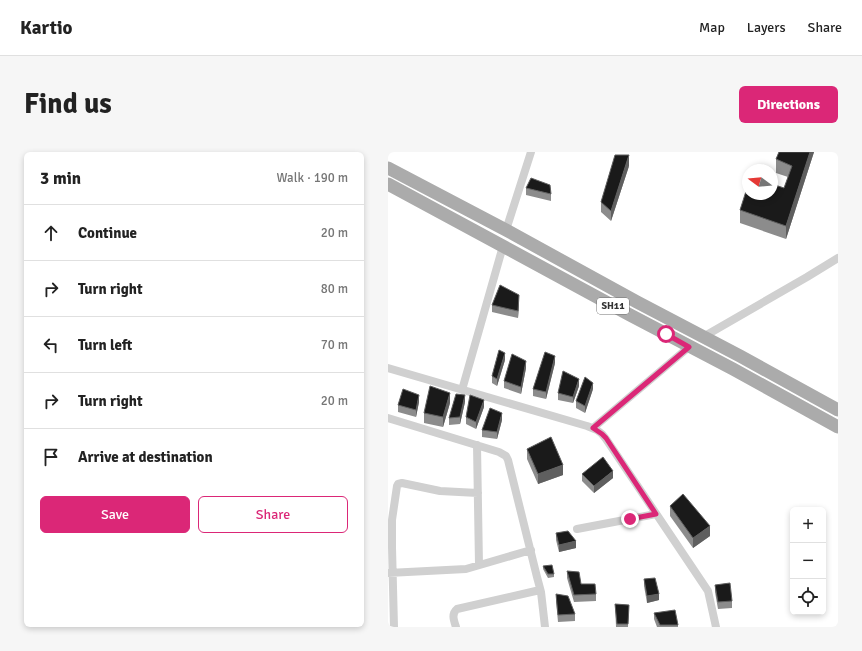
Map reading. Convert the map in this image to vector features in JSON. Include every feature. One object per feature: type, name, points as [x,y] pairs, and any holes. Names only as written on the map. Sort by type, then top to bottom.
[{"type":"main road","name":"SH11","points":[[388,168],[506,230],[838,410]]},
{"type":"main road","name":"SH11","points":[[388,184],[689,347],[733,369],[838,428]]},
{"type":"street","points":[[506,230],[531,152]]},
{"type":"street","points":[[462,390],[503,246]]},
{"type":"street","points":[[703,337],[838,258]]},
{"type":"street","points":[[593,428],[689,347]]},
{"type":"street","points":[[388,368],[593,428],[602,434],[708,591],[716,627]]},
{"type":"street","points":[[388,418],[503,454],[508,460],[540,590],[545,627]]},
{"type":"street","points":[[477,445],[479,565]]},
{"type":"street","points":[[394,627],[390,572],[392,520],[398,484],[402,483],[440,491],[478,493]]},
{"type":"street","points":[[577,529],[656,514]]},
{"type":"street","points":[[390,572],[466,568],[530,550]]},
{"type":"street","points":[[456,627],[454,616],[457,609],[540,590]]},
{"type":"building","points":[[779,152],[810,152],[786,226],[740,210],[743,200],[778,200],[778,186],[784,188],[792,166],[776,159]]},
{"type":"building","points":[[615,155],[629,155],[611,211],[601,202]]},
{"type":"building","points":[[531,178],[550,185],[551,194],[526,188]]},
{"type":"building","points":[[500,285],[519,295],[518,311],[492,305]]},
{"type":"building","points":[[499,350],[505,353],[497,379],[492,376]]},
{"type":"building","points":[[545,352],[555,356],[546,392],[533,389]]},
{"type":"building","points":[[512,354],[526,361],[521,387],[504,381]]},
{"type":"building","points":[[563,371],[579,379],[573,397],[558,393]]},
{"type":"building","points":[[585,377],[593,383],[585,406],[576,401]]},
{"type":"building","points":[[430,386],[450,393],[443,417],[424,413]]},
{"type":"building","points":[[403,389],[419,395],[416,410],[398,405]]},
{"type":"building","points":[[456,394],[465,395],[460,417],[449,418]]},
{"type":"building","points":[[470,395],[484,400],[476,422],[466,417]]},
{"type":"building","points":[[490,408],[502,413],[497,432],[482,430]]},
{"type":"building","points":[[551,437],[563,465],[538,474],[527,449]]},
{"type":"building","points":[[603,457],[613,471],[594,486],[582,474]]},
{"type":"building","points":[[683,494],[710,526],[693,538],[670,506]]},
{"type":"building","points":[[568,531],[576,541],[559,545],[556,533]]},
{"type":"building","points":[[552,565],[554,574],[548,574],[543,566]]},
{"type":"building","points":[[567,571],[579,572],[581,584],[595,584],[596,594],[574,595]]},
{"type":"building","points":[[655,578],[659,594],[647,596],[644,579]]},
{"type":"building","points":[[730,583],[732,601],[718,602],[715,585]]},
{"type":"building","points":[[556,594],[568,596],[575,614],[558,615]]},
{"type":"building","points":[[615,604],[629,605],[628,624],[617,624]]},
{"type":"building","points":[[675,610],[678,625],[660,625],[654,613]]},
{"type":"route","points":[[630,519],[656,514],[606,438],[598,430],[593,428],[689,347],[666,334]]}]
